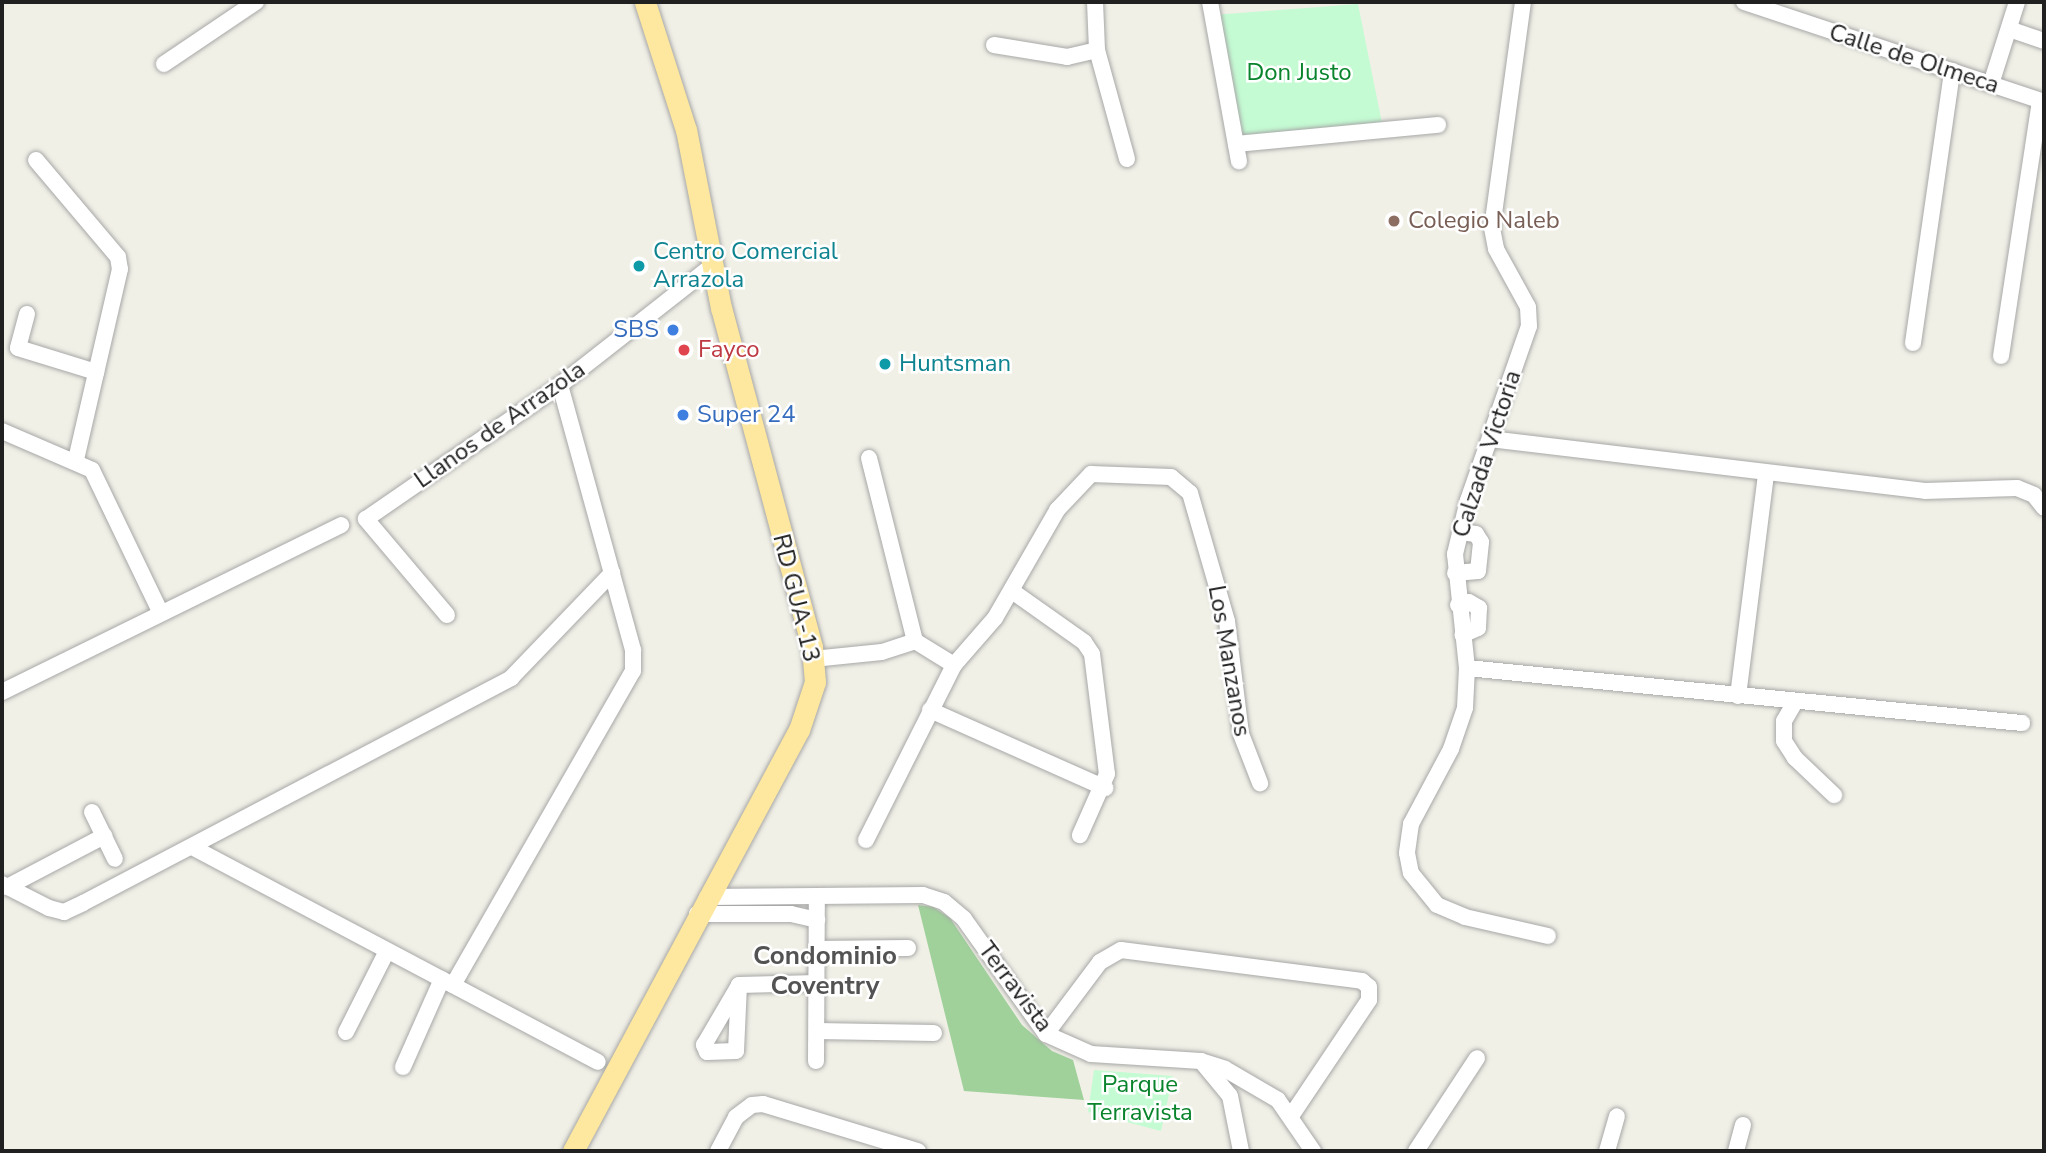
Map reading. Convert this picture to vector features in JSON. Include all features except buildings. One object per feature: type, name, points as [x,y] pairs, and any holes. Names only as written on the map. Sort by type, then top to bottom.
[{"type":"main road","name":"RD GUA-13","points":[[573,1151],[702,905],[807,715],[816,682],[813,653],[714,271],[686,130],[645,2]]},
{"type":"street","points":[[164,64],[256,2]]},
{"type":"street","points":[[1096,2],[1097,50],[1127,159]]},
{"type":"street","points":[[1210,2],[1239,161]]},
{"type":"street","name":"Calzada Victoria","points":[[1523,2],[1492,228],[1496,249],[1528,307],[1529,326],[1460,532],[1455,573],[1467,668],[1465,708],[1451,749],[1411,824],[1407,853],[1412,873],[1437,905],[1465,917],[1548,936]]},
{"type":"street","name":"Calle de Olmeca","points":[[1744,2],[2042,101]]},
{"type":"street","points":[[1991,84],[2018,2]]},
{"type":"street","points":[[2009,29],[2044,41]]},
{"type":"street","points":[[994,45],[1067,57],[1097,50]]},
{"type":"street","points":[[1913,343],[1952,71]]},
{"type":"street","points":[[2001,356],[2042,101]]},
{"type":"street","points":[[1236,144],[1438,125]]},
{"type":"street","points":[[36,160],[118,257],[120,269],[75,460]]},
{"type":"street","name":"Llanos de Arrazola","points":[[447,615],[366,519],[560,385],[633,330],[650,324],[714,271]]},
{"type":"street","points":[[27,313],[18,348],[96,372]]},
{"type":"street","points":[[403,1067],[447,982],[630,682],[633,650],[560,385]]},
{"type":"street","points":[[2,431],[75,460],[97,476],[160,611]]},
{"type":"street","points":[[1490,439],[1924,491],[2017,488],[2034,495],[2044,508]]},
{"type":"street","points":[[869,457],[909,642]]},
{"type":"street","name":"Los Manzanos","points":[[866,840],[954,666],[1012,591],[1056,510],[1091,474],[1171,477],[1190,493],[1227,621],[1241,734],[1260,783]]},
{"type":"street","points":[[1738,696],[1766,474]]},
{"type":"street","points":[[2,692],[160,611],[341,525]]},
{"type":"street","points":[[1455,573],[1478,571],[1480,542],[1476,534],[1460,532]]},
{"type":"street","points":[[5,885],[64,912],[192,847],[511,678],[612,573]]},
{"type":"street","points":[[1012,591],[1084,642],[1092,654],[1107,774],[1105,788],[1080,835]]},
{"type":"street","points":[[813,653],[882,652],[909,642],[954,666]]},
{"type":"street","points":[[1467,668],[2022,723]]},
{"type":"street","points":[[1795,702],[1784,721],[1784,741],[1795,758],[1834,795]]},
{"type":"street","points":[[930,710],[1105,788]]},
{"type":"street","points":[[92,812],[115,859]]},
{"type":"street","points":[[5,885],[104,836]]},
{"type":"street","points":[[192,847],[598,1062]]},
{"type":"street","name":"Terravista","points":[[702,905],[760,897],[817,896],[923,895],[944,902],[964,919],[1046,1034],[1091,1054],[1200,1060],[1265,1090],[1291,1116],[1314,1151]]},
{"type":"street","points":[[791,914],[817,896]]},
{"type":"street","points":[[816,1061],[817,896]]},
{"type":"street","points":[[760,897],[760,914]]},
{"type":"street","points":[[702,905],[760,914],[791,914],[817,920]]},
{"type":"street","points":[[817,948],[908,948]]},
{"type":"street","points":[[1046,1034],[1100,962],[1121,950],[1362,981],[1369,987],[1369,1000],[1291,1116]]},
{"type":"street","points":[[346,1032],[387,951]]},
{"type":"street","points":[[739,985],[817,983]]},
{"type":"street","points":[[817,1031],[934,1033]]},
{"type":"street","points":[[1416,1151],[1477,1058]]},
{"type":"street","points":[[1200,1060],[1230,1096],[1241,1151]]},
{"type":"street","points":[[718,1151],[736,1117],[752,1105],[763,1104],[918,1151]]},
{"type":"street","points":[[1607,1151],[1617,1116]]},
{"type":"street","points":[[1736,1151],[1743,1125]]},
{"type":"green space","name":"Don Justo","points":[[1358,4],[1383,128],[1236,144],[1213,15]]},
{"type":"green space","points":[[918,905],[933,907],[950,918],[1022,1025],[1052,1051],[1073,1060],[1084,1100],[964,1091]]},
{"type":"green space","name":"Parque Terravista","points":[[1094,1070],[1173,1076],[1161,1131],[1088,1112]]},
{"type":"place","name":"Colegio Naleb","points":[[1394,221]]},
{"type":"place","name":"Centro Comercial Arrazola","points":[[639,266]]},
{"type":"place","name":"SBS","points":[[673,330]]},
{"type":"place","name":"Fayco","points":[[684,350]]},
{"type":"place","name":"Huntsman","points":[[885,364]]},
{"type":"place","name":"Super 24","points":[[683,415]]},
{"type":"district","name":"Condominio Coventry","points":[[825,971]]}]
